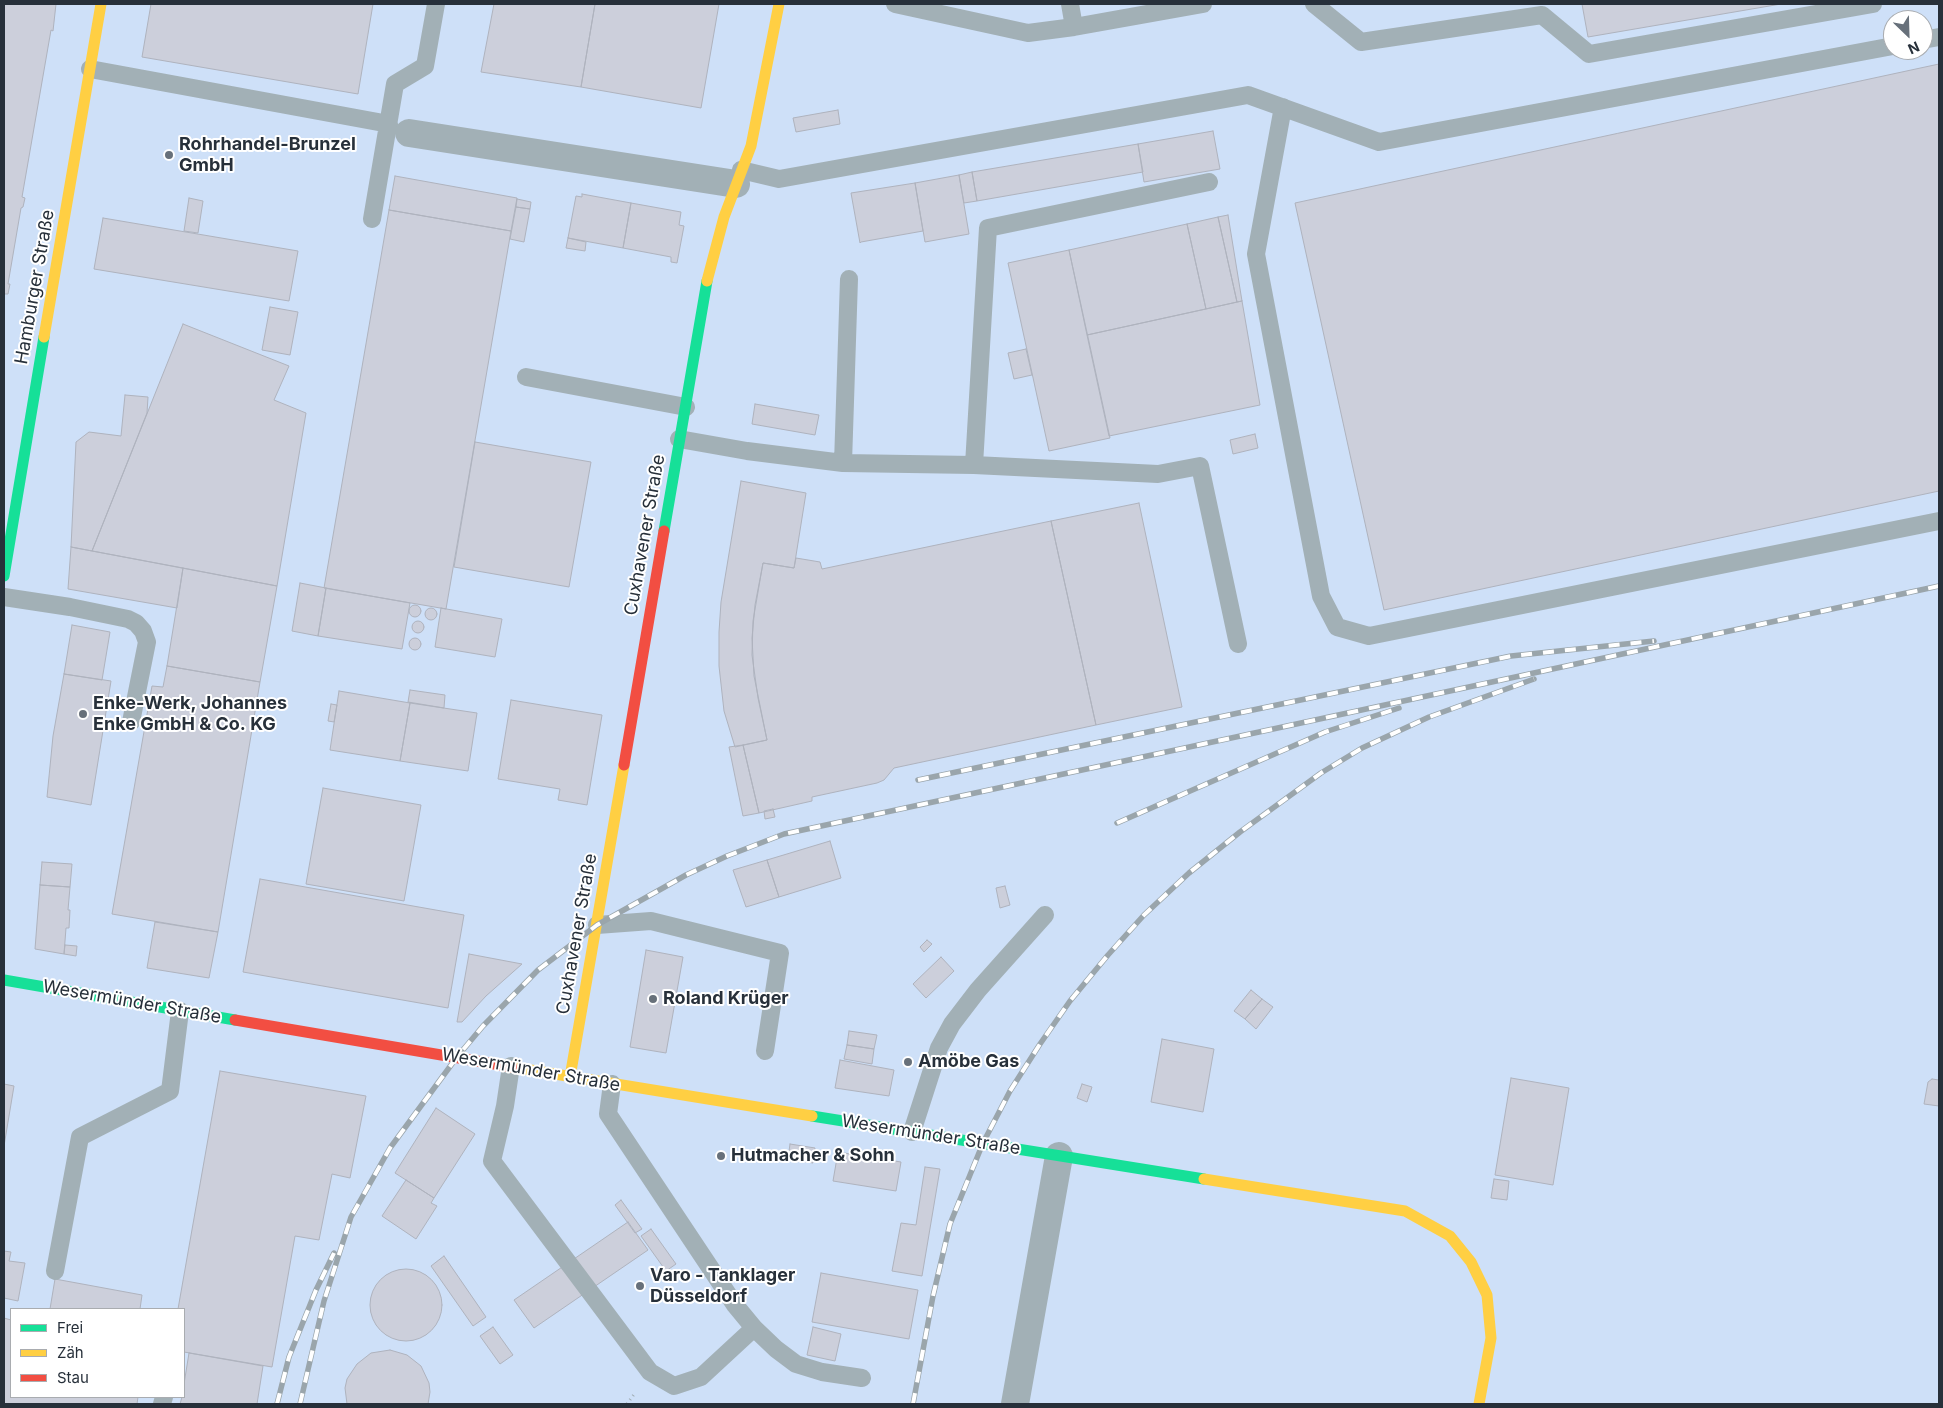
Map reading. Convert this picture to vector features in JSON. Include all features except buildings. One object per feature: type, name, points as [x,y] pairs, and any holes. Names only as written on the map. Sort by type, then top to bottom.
[{"type":"street","name":"Hamburger Straße","points":[[4,576],[101,4]]},
{"type":"street","name":"Cuxhavener Straße","points":[[570,1078],[708,275],[716,242],[751,146],[779,4]]},
{"type":"street","points":[[399,129],[739,177]]},
{"type":"street","name":"Wesermünder Straße","points":[[4,980],[511,1066],[570,1078],[1405,1211],[1450,1236],[1471,1262],[1487,1295],[1491,1338],[1479,1404]]},
{"type":"street","points":[[1015,1404],[1060,1156]]},
{"type":"lane","points":[[372,219],[399,129],[395,84],[425,66],[436,4]]},
{"type":"lane","points":[[895,4],[1028,34],[1074,28],[1202,4]]},
{"type":"lane","points":[[1070,4],[1074,28]]},
{"type":"lane","points":[[1314,4],[1361,42],[1542,9],[1589,54],[1873,4]]},
{"type":"lane","points":[[739,177],[779,179],[1248,95],[1379,142],[1883,48]]},
{"type":"lane","points":[[90,69],[399,129]]},
{"type":"lane","points":[[1283,107],[1256,254],[1321,596],[1337,627],[1369,636],[1939,521]]},
{"type":"lane","points":[[974,465],[988,228],[1208,182]]},
{"type":"lane","points":[[843,463],[849,279]]},
{"type":"lane","points":[[526,377],[686,407]]},
{"type":"lane","points":[[679,440],[843,463],[974,465],[1158,474],[1200,466],[1238,644]]},
{"type":"lane","points":[[4,597],[70,607],[128,619],[143,630],[147,642],[131,722]]},
{"type":"lane","points":[[912,1132],[939,1048],[952,1024],[978,990],[1045,914]]},
{"type":"lane","points":[[597,925],[651,921],[780,953],[765,1051]]},
{"type":"lane","points":[[55,1271],[80,1137],[170,1091],[180,1011]]},
{"type":"lane","points":[[511,1066],[505,1106],[492,1161],[650,1372],[674,1386],[701,1377],[754,1328]]},
{"type":"lane","points":[[612,1084],[608,1114],[735,1305],[754,1328],[776,1349],[796,1364],[822,1372],[862,1378]]},
{"type":"shaded area","points":[[4,4],[1939,4],[1939,1404],[4,1404]]},
{"type":"railway","points":[[300,1404],[324,1301],[351,1217],[390,1148],[457,1057],[483,1026],[538,970],[597,925],[686,875],[727,856],[784,834],[1939,586]]},
{"type":"railway","points":[[918,780],[1511,656],[1654,641]]},
{"type":"railway","points":[[913,1404],[933,1296],[950,1224],[983,1143],[1010,1091],[1040,1044],[1070,1001],[1108,955],[1144,915],[1189,873],[1240,832],[1321,773],[1362,748],[1429,717],[1534,679]]},
{"type":"railway","points":[[1117,823],[1325,732],[1399,708]]},
{"type":"railway","points":[[277,1404],[289,1357],[316,1290],[334,1253]]},
{"type":"traffic: fast","points":[[664,531],[707,281]]},
{"type":"traffic: fast","points":[[4,576],[44,337]]},
{"type":"traffic: fast","points":[[4,980],[235,1020]]},
{"type":"traffic: fast","points":[[812,1116],[1204,1179]]},
{"type":"traffic: slow","points":[[44,337],[101,4]]},
{"type":"traffic: slow","points":[[707,281],[724,217],[751,146],[779,4]]},
{"type":"traffic: slow","points":[[570,1077],[624,765]]},
{"type":"traffic: slow","points":[[512,1067],[812,1116]]},
{"type":"traffic: slow","points":[[1204,1179],[1405,1211],[1450,1236],[1471,1262],[1487,1295],[1491,1338],[1479,1404]]},
{"type":"traffic: jam","points":[[624,765],[664,531]]},
{"type":"traffic: jam","points":[[235,1020],[512,1067]]},
{"type":"place","name":"Rohrhandel-Brunzel GmbH","points":[[169,155]]},
{"type":"place","name":"Enke-Werk, Johannes Enke GmbH & Co. KG","points":[[83,714]]},
{"type":"place","name":"Roland Krüger","points":[[653,999]]},
{"type":"place","name":"Amöbe Gas","points":[[908,1062]]},
{"type":"place","name":"Hutmacher & Sohn","points":[[721,1156]]},
{"type":"place","name":"Varo - Tanklager Düsseldorf","points":[[640,1286]]}]
